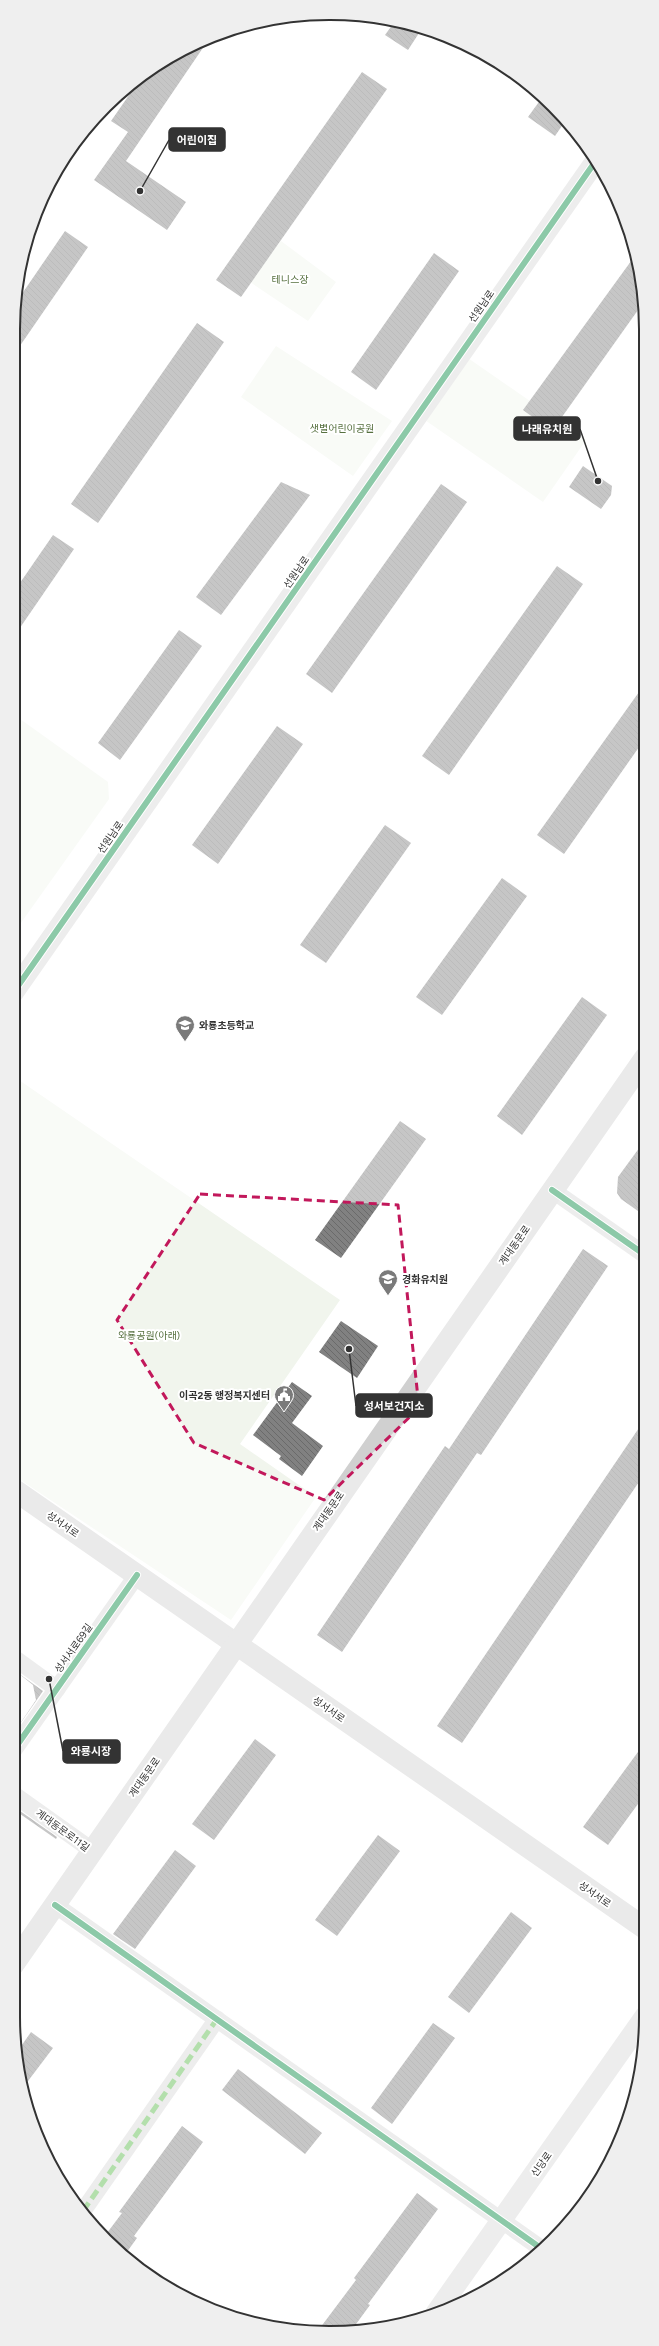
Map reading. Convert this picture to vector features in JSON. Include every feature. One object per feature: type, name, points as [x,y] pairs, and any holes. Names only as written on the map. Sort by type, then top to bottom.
[{"type":"main road","name":"계대동문로","points":[[20,1955],[639,1065]]},
{"type":"main road","name":"성서서로","points":[[20,1494],[639,1924]]},
{"type":"street","name":"선원남로","points":[[20,983],[592,166]]},
{"type":"street","points":[[552,1190],[639,1251]]},
{"type":"street","name":"성서서로69길","points":[[20,1741],[137,1575]]},
{"type":"street","points":[[20,1662],[57,1689]]},
{"type":"street","name":"계대동문로11길","points":[[20,1799],[93,1851]]},
{"type":"street","points":[[55,1905],[537,2246]]},
{"type":"street","points":[[86,2207],[217,2019]]},
{"type":"street","name":"신당로","points":[[442,2305],[639,2026]]},
{"type":"highlighted area","points":[[200,1194],[398,1205],[419,1408],[324,1500],[194,1443],[117,1320]]},
{"type":"green space","name":"테니스장","points":[[281,241],[336,282],[308,321],[250,282]]},
{"type":"green space","name":"샛별어린이공원","points":[[276,346],[392,421],[353,476],[241,397]]},
{"type":"green space","points":[[465,356],[586,440],[543,502],[422,418]]},
{"type":"green space","points":[[20,719],[108,782],[109,799],[20,924]]},
{"type":"green space","name":"와룡공원(아래)","points":[[20,1081],[340,1300],[240,1444],[316,1497],[231,1620],[20,1480]]},
{"type":"building","points":[[391,26],[419,33],[408,50],[385,35]]},
{"type":"building","points":[[203,47],[126,161],[186,202],[167,230],[94,180],[128,132],[111,121],[131,92],[141,84],[175,61]]},
{"type":"building","points":[[362,72],[387,89],[241,297],[216,280]]},
{"type":"building","points":[[539,102],[562,125],[555,136],[528,117]]},
{"type":"building","points":[[65,231],[88,247],[20,346],[23,293]]},
{"type":"building","points":[[434,253],[459,271],[376,390],[351,372]]},
{"type":"building","points":[[631,261],[638,310],[552,431],[523,410]]},
{"type":"building","points":[[197,323],[224,342],[98,523],[71,504]]},
{"type":"building","points":[[583,466],[612,486],[611,495],[601,509],[569,487]]},
{"type":"building","points":[[281,482],[310,495],[221,615],[196,597]]},
{"type":"building","points":[[441,484],[467,502],[332,693],[306,674]]},
{"type":"building","points":[[53,535],[74,549],[20,628],[20,583]]},
{"type":"building","points":[[557,566],[583,584],[449,775],[422,756]]},
{"type":"building","points":[[179,630],[202,646],[120,760],[98,743]]},
{"type":"building","points":[[639,692],[639,747],[564,854],[537,835]]},
{"type":"building","points":[[277,726],[303,744],[218,864],[192,845]]},
{"type":"building","points":[[385,825],[411,843],[326,963],[300,945]]},
{"type":"building","points":[[502,878],[527,896],[442,1015],[416,997]]},
{"type":"building","points":[[582,997],[607,1015],[522,1135],[497,1116]]},
{"type":"building","points":[[400,1121],[426,1139],[341,1258],[315,1240]]},
{"type":"building","points":[[639,1148],[639,1212],[621,1199],[617,1193],[618,1177]]},
{"type":"building","points":[[583,1249],[608,1266],[481,1455],[477,1453],[342,1652],[317,1635],[445,1446],[449,1449]]},
{"type":"building","points":[[341,1321],[378,1346],[357,1378],[319,1352]]},
{"type":"building","name":"이곡2동 행정복지센터","points":[[292,1382],[312,1396],[292,1423],[323,1446],[302,1476],[279,1459],[281,1456],[253,1435]]},
{"type":"building","points":[[639,1428],[639,1482],[462,1743],[437,1726]]},
{"type":"building","points":[[20,1674],[43,1691],[20,1724],[36,1700],[33,1685]]},
{"type":"building","points":[[255,1739],[276,1755],[214,1840],[192,1824]]},
{"type":"building","points":[[639,1751],[639,1803],[608,1845],[583,1827]]},
{"type":"building","points":[[20,1811],[57,1837],[56,1839],[20,1814]]},
{"type":"building","points":[[378,1835],[400,1851],[337,1936],[315,1920]]},
{"type":"building","points":[[175,1850],[196,1866],[135,1949],[113,1934]]},
{"type":"building","points":[[511,1912],[532,1928],[469,2013],[448,1997]]},
{"type":"building","points":[[433,2023],[455,2038],[392,2124],[371,2108]]},
{"type":"building","points":[[31,2032],[53,2048],[27,2082],[23,2057],[22,2045]]},
{"type":"building","points":[[238,2069],[322,2133],[305,2154],[222,2090]]},
{"type":"building","points":[[182,2126],[203,2142],[134,2236],[137,2238],[128,2251],[108,2232],[122,2213],[119,2212]]},
{"type":"building","points":[[417,2193],[438,2209],[368,2304],[370,2305],[356,2324],[322,2326],[356,2280],[354,2278]]},
{"type":"marked path","points":[[86,2207],[217,2019]]},
{"type":"cycle path","points":[[20,983],[592,166]]},
{"type":"cycle path","points":[[552,1190],[639,1251]]},
{"type":"cycle path","points":[[20,1741],[137,1575]]},
{"type":"cycle path","points":[[55,1905],[537,2246]]},
{"type":"place","name":"어린이집","points":[[140,191]]},
{"type":"place","name":"나래유치원","points":[[598,481]]},
{"type":"place","name":"와룡초등학교","points":[[185,1042]]},
{"type":"place","name":"경화유치원","points":[[388,1296]]},
{"type":"place","name":"성서보건지소","points":[[349,1349]]},
{"type":"place","name":"이곡2동 행정복지센터","points":[[284,1412]]},
{"type":"place","name":"와룡시장","points":[[49,1679]]}]
